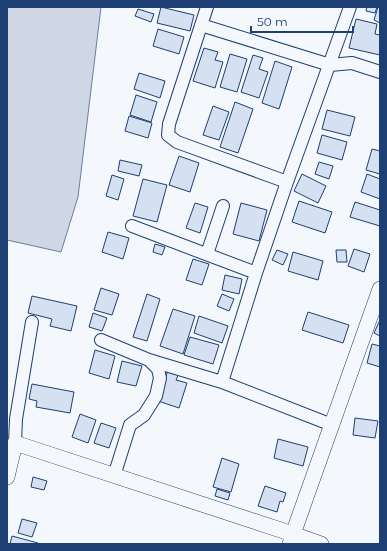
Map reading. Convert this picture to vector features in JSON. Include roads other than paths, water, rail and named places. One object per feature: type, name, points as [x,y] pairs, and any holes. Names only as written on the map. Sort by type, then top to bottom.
[{"type":"street","points":[[207,7],[169,124],[168,135],[177,142],[287,182]]},
{"type":"street","points":[[222,382],[256,273],[287,182],[350,7]]},
{"type":"street","points":[[201,25],[330,65],[352,63],[380,72]]},
{"type":"street","points":[[207,254],[224,206]]},
{"type":"street","points":[[132,226],[256,273]]},
{"type":"street","points":[[291,539],[380,289]]},
{"type":"street","points":[[7,477],[14,443],[12,418],[32,322]]},
{"type":"street","points":[[101,340],[149,360],[222,382],[332,425]]},
{"type":"street","points":[[114,476],[130,425],[144,415],[156,396],[160,378],[158,369],[149,360]]},
{"type":"street","points":[[14,443],[114,476],[291,539],[321,544]]}]
